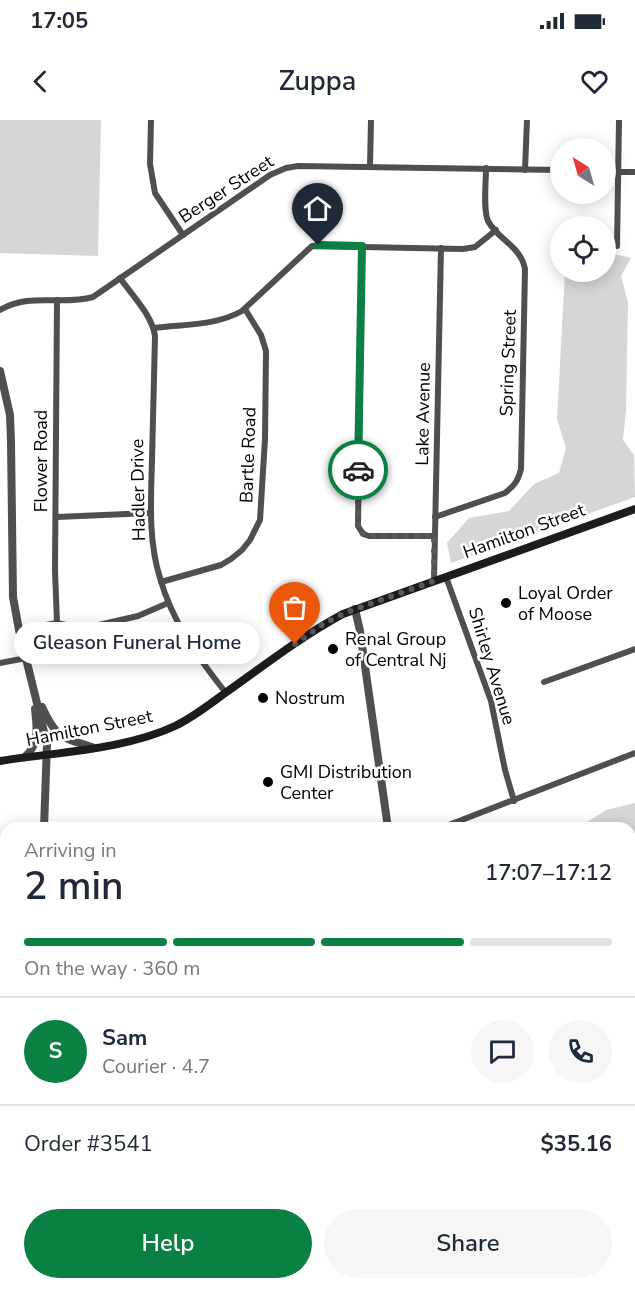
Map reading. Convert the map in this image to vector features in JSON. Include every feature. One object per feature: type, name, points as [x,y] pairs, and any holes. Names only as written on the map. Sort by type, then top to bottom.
[{"type":"main road","name":"Hamilton Street","points":[[0,761],[140,739],[158,733],[189,717],[226,693],[310,633],[355,609],[635,509]]},
{"type":"street","points":[[151,120],[150,164],[155,193],[183,235]]},
{"type":"street","points":[[370,166],[371,120]]},
{"type":"street","points":[[525,170],[527,120]]},
{"type":"street","points":[[616,246],[619,120]]},
{"type":"street","name":"Berger Street","points":[[0,310],[12,304],[30,300],[76,300],[93,297],[270,175],[286,168],[370,166],[550,170]]},
{"type":"street","name":"Spring Street","points":[[435,517],[505,493],[514,487],[521,469],[525,269],[522,258],[515,247],[496,230],[487,217],[486,168]]},
{"type":"street","points":[[619,172],[635,172]]},
{"type":"street","points":[[120,278],[154,328],[214,322],[232,317],[245,309],[312,246],[463,249],[475,247],[496,230]]},
{"type":"street","points":[[362,246],[358,526],[363,534],[369,536],[434,536]]},
{"type":"street","name":"Lake Avenue","points":[[434,581],[441,248]]},
{"type":"street","name":"Flower Road","points":[[57,300],[55,570],[57,623]]},
{"type":"street","name":"Bartle Road","points":[[161,582],[221,565],[231,559],[243,550],[260,520],[265,439],[266,351],[261,335],[245,309]]},
{"type":"street","name":"Hadler Drive","points":[[154,328],[150,513],[155,554],[168,603],[191,645],[226,693]]},
{"type":"street","points":[[0,371],[10,415],[13,597],[45,732],[48,755],[44,822]]},
{"type":"street","points":[[57,518],[150,513]]},
{"type":"street","name":"Shirley Avenue","points":[[446,577],[491,701],[505,770],[514,801]]},
{"type":"street","points":[[19,630],[57,623],[81,628],[90,627],[138,616],[168,603]]},
{"type":"street","points":[[355,609],[387,822]]},
{"type":"street","points":[[544,682],[635,649]]},
{"type":"street","points":[[0,663],[26,658]]},
{"type":"street","points":[[32,683],[50,724],[57,734],[92,747]]},
{"type":"street","points":[[25,757],[34,745],[37,736],[32,683]]},
{"type":"street","points":[[457,822],[635,753]]},
{"type":"shaded area","points":[[0,120],[101,120],[98,256],[0,253]]},
{"type":"shaded area","points":[[616,254],[631,258],[621,276],[628,302],[626,411],[623,440],[634,455],[635,497],[451,563],[447,543],[469,518],[509,511],[534,484],[559,473],[566,448],[557,419],[564,282],[616,282]]},
{"type":"shaded area","points":[[635,803],[635,822],[587,822],[606,810]]},
{"type":"way so far","points":[[295,644],[322,625],[345,613],[434,581],[434,536],[369,536],[360,530],[358,526],[358,470]]},
{"type":"place","name":"Loyal Order of Moose","points":[[506,603]]},
{"type":"place","name":"Gleason Funeral Home","points":[[295,644]]},
{"type":"place","name":"Renal Group of Central Nj","points":[[333,649]]},
{"type":"place","name":"Nostrum","points":[[263,698]]},
{"type":"place","name":"GMI Distribution Center","points":[[268,782]]},
{"type":"route","points":[[318,245],[362,246],[358,470]]}]
